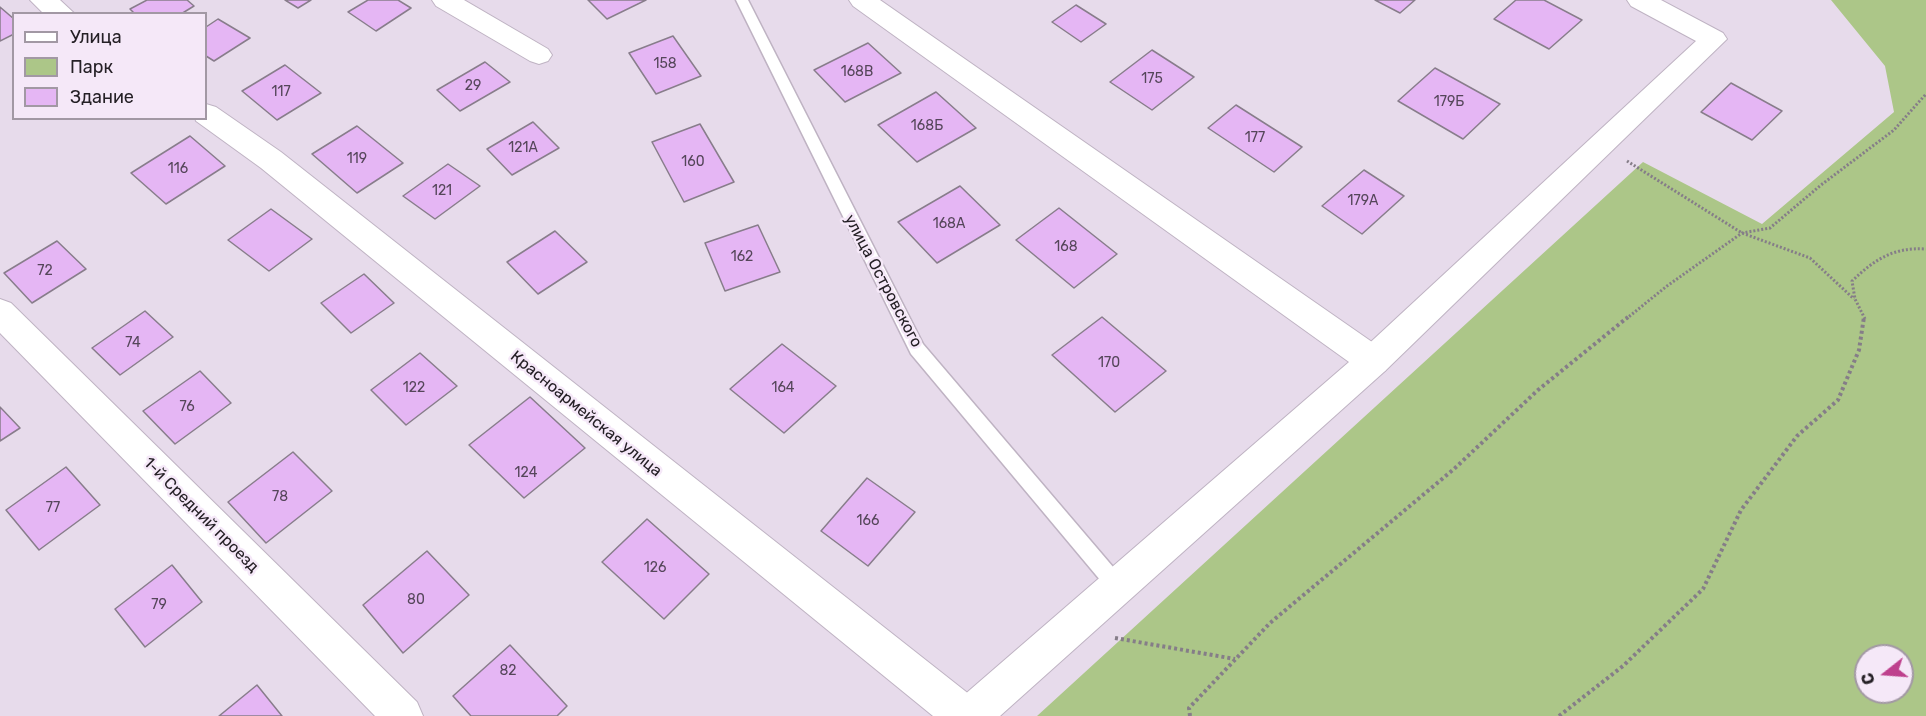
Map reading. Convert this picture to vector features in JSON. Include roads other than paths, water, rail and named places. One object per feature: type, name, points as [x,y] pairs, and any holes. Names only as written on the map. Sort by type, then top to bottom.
[{"type":"street","points":[[43,0],[59,12]]},
{"type":"street","points":[[446,0],[539,55]]},
{"type":"street","points":[[862,0],[1373,361]]},
{"type":"street","points":[[970,716],[1373,361],[1714,39],[1640,0]]},
{"type":"street","name":"Красноармейская улица","points":[[207,115],[271,160],[964,716]]},
{"type":"street","name":"1-й Средний проезд","points":[[0,312],[403,716]]},
{"type":"lane","name":"улица Островского","points":[[742,0],[917,349],[1118,587]]}]
